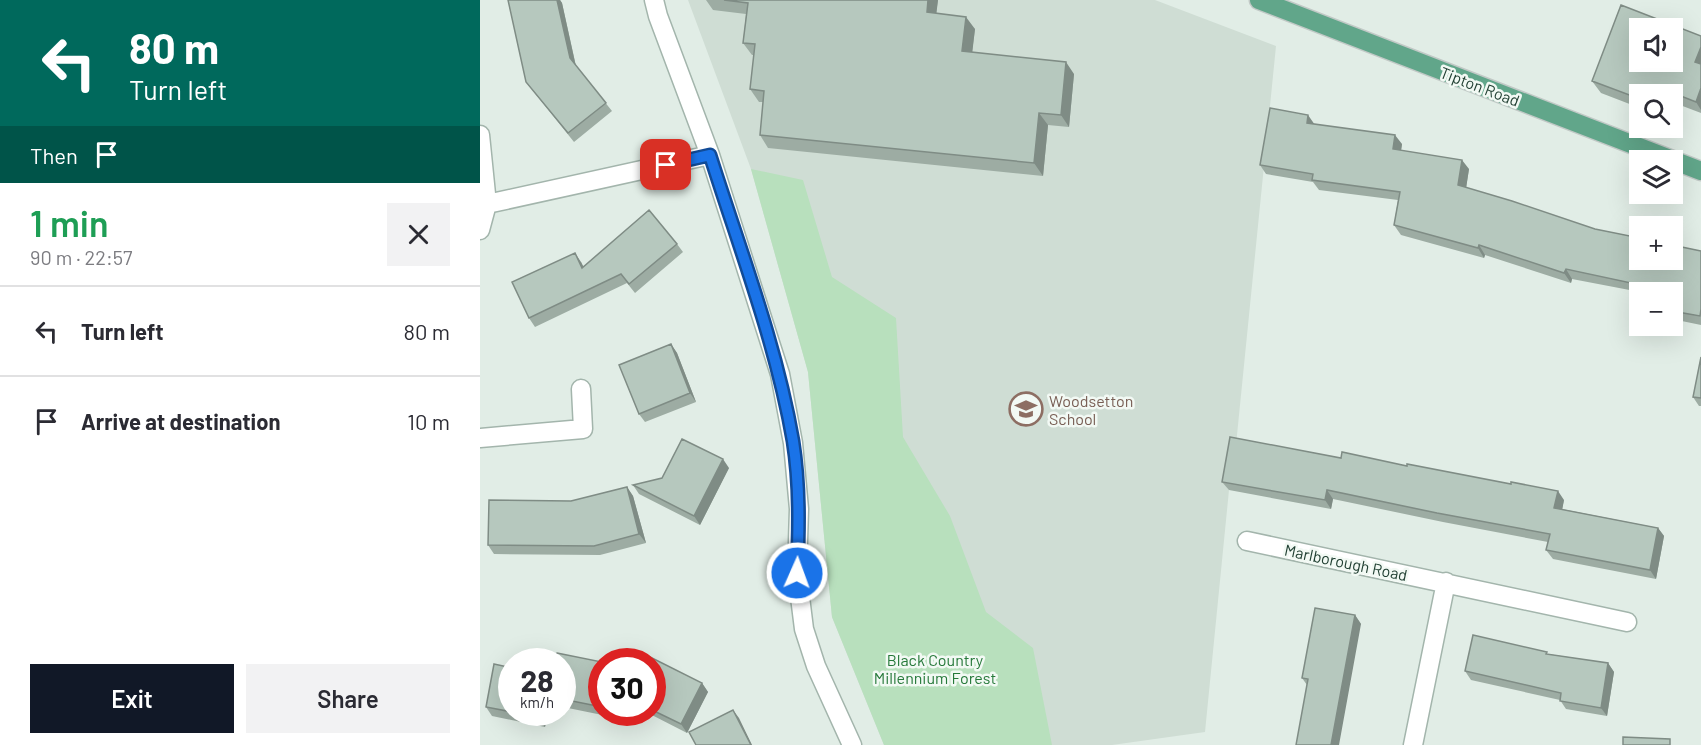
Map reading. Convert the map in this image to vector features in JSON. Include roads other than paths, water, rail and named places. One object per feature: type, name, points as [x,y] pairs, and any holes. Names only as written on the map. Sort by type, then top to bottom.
[{"type":"main road","name":"Tipton Road","points":[[1259,0],[1701,171]]},
{"type":"street","points":[[654,0],[710,155],[780,374],[793,443],[800,509],[797,573],[804,629],[816,666],[852,745]]},
{"type":"street","points":[[480,135],[487,204],[480,230]]},
{"type":"street","points":[[487,204],[710,155]]},
{"type":"street","points":[[480,438],[583,429],[581,389]]},
{"type":"street","name":"Marlborough Road","points":[[1247,541],[1627,622]]},
{"type":"street","points":[[1413,745],[1446,582]]},
{"type":"place","name":"Woodsetton School","points":[[1026,409]]},
{"type":"park label","name":"Black Country Millennium Forest","points":[[935,668]]}]
